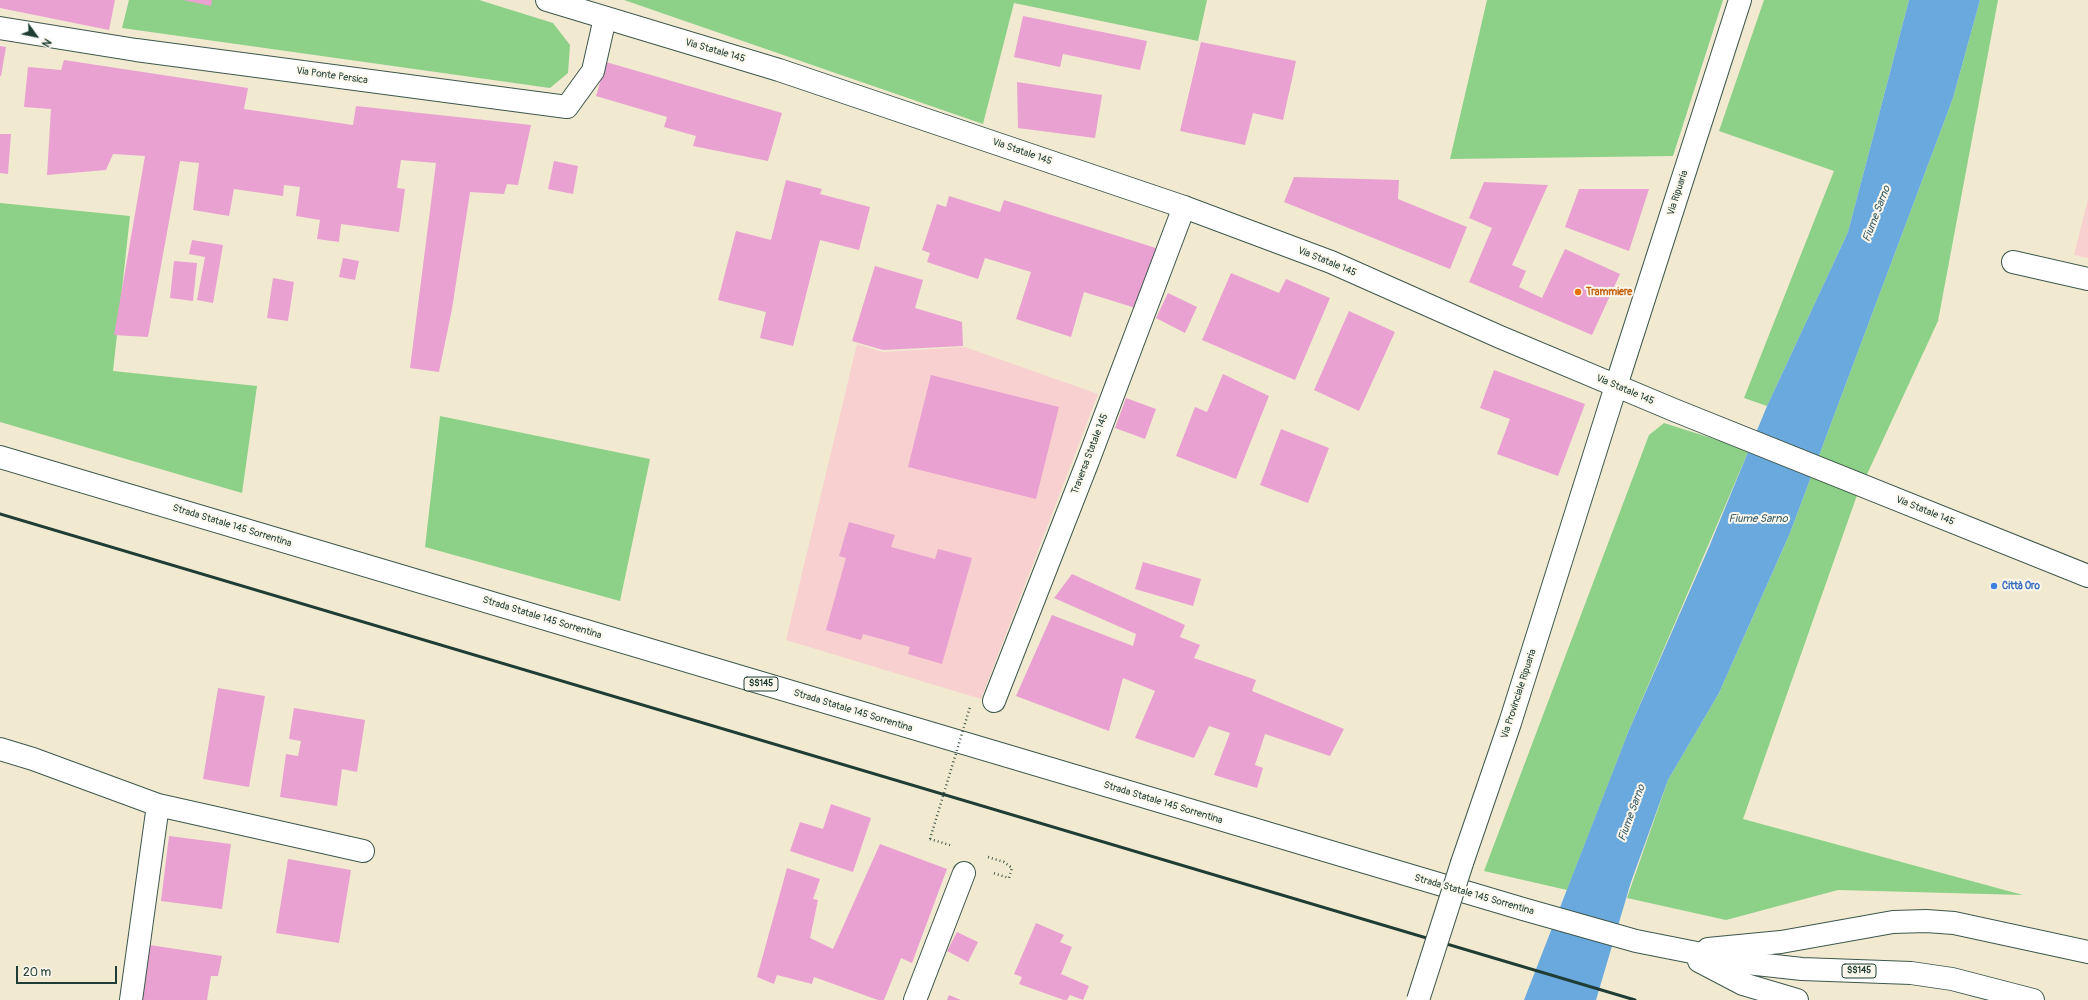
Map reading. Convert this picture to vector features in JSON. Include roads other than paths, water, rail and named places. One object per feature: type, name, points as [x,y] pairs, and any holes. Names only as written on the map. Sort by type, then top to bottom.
[{"type":"main road","name":"Via Statale 145","points":[[547,0],[779,70],[1184,207],[1331,262],[1500,337],[1616,386],[2088,576]]},
{"type":"main road","name":"Via Ripuaria","points":[[1616,386],[1740,0]]},
{"type":"main road","name":"Via Ponte Persica","points":[[0,28],[143,51],[566,107],[593,71],[605,18]]},
{"type":"main road","name":"Traversa Statale 145","points":[[994,700],[1088,461],[1184,207]]},
{"type":"main road","points":[[2013,262],[2088,279]]},
{"type":"main road","name":"Via Provinciale Ripuaria","points":[[1418,1000],[1462,863],[1510,723],[1616,386]]},
{"type":"main road","name":"Strada Statale 145 Sorrentina","points":[[0,457],[1523,909],[1636,941],[1684,952]]},
{"type":"main road","points":[[0,749],[33,759],[158,805],[363,851]]},
{"type":"main road","points":[[131,1000],[158,805]]},
{"type":"main road","points":[[915,1000],[964,873]]},
{"type":"main road","points":[[1684,952],[1781,942],[1893,922],[1926,921],[1954,924],[2088,952]]},
{"type":"main road","points":[[1684,952],[1743,984],[1797,1000]]},
{"type":"main road","name":"SS145","points":[[1684,952],[1747,963],[1802,969],[1911,973],[1952,979],[2033,1000]]},
{"type":"water","name":"Fiume Sarno","points":[[1909,0],[1980,0],[1953,98],[1790,533],[1719,693],[1668,780],[1631,882],[1596,1000],[1524,1000],[1629,730],[1709,547],[1767,406],[1848,232]]},
{"type":"railway","points":[[0,514],[1635,1000]]},
{"type":"place","name":"Trammiere","points":[[1578,292]]},
{"type":"place","name":"Città Oro","points":[[1994,586]]}]
